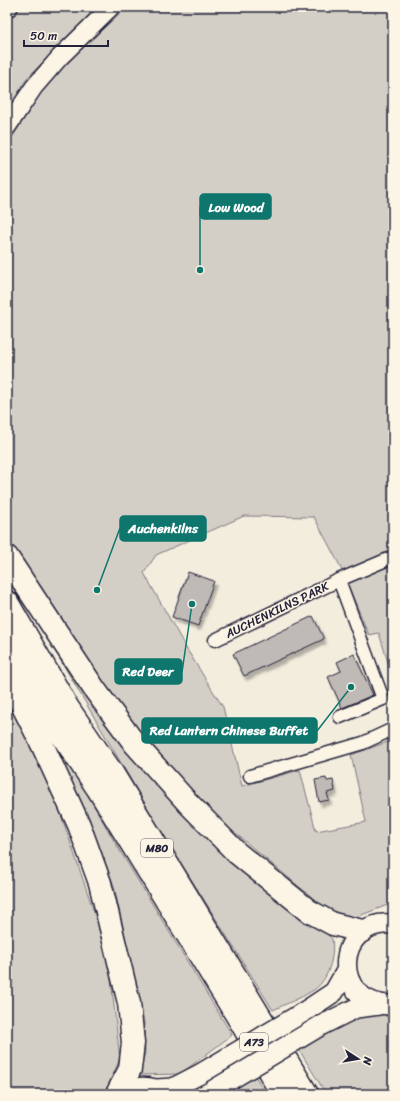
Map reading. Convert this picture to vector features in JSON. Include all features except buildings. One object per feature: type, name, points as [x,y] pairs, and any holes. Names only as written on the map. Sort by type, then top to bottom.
[{"type":"highway","points":[[7,557],[95,690],[136,744],[188,803],[237,853],[309,911],[333,924],[362,931]]},
{"type":"highway","name":"M80","points":[[7,602],[68,708],[111,771],[307,1094]]},
{"type":"highway","name":"M80","points":[[7,642],[53,722],[98,789],[242,1024],[282,1094]]},
{"type":"highway","points":[[7,675],[42,744],[79,825],[100,883],[110,921],[129,1002],[133,1043],[130,1069],[117,1094]]},
{"type":"main road","points":[[7,126],[34,86],[60,57],[111,7]]},
{"type":"main road","points":[[362,931],[372,926],[390,921]]},
{"type":"main road","name":"A73","points":[[362,931],[354,939],[349,949],[346,960],[346,971],[350,983],[357,993],[367,1001],[386,1005]]},
{"type":"main road","name":"A73","points":[[120,1094],[138,1087],[161,1092],[173,1088],[200,1074],[307,1010],[334,992],[346,971]]},
{"type":"main road","name":"A73","points":[[211,1091],[320,1026],[356,1008],[386,1005]]},
{"type":"street","name":"AUCHENKILNS PARK","points":[[215,640],[339,580],[393,557]]},
{"type":"street","name":"AUCHENKILNS PARK","points":[[339,580],[383,699],[340,717]]},
{"type":"street","points":[[250,776],[363,743],[393,729]]},
{"type":"shaded area","points":[[22,7],[101,7],[27,78],[7,112],[7,18]]},
{"type":"shaded area","points":[[131,7],[393,7],[393,679],[379,633],[369,635],[339,564],[314,517],[244,516],[156,555],[144,573],[186,648],[223,707],[242,786],[300,770],[316,831],[366,822],[351,755],[393,740],[393,903],[356,917],[339,917],[320,904],[211,813],[129,718],[50,607],[7,538],[7,146],[50,78],[119,14]]},
{"type":"shaded area","points":[[24,598],[103,707],[332,939],[333,946],[329,968],[318,987],[273,1010],[164,836]]},
{"type":"shaded area","points":[[7,691],[41,756],[108,953],[120,1059],[108,1086],[102,1094],[7,1094]]},
{"type":"shaded area","points":[[47,723],[117,846],[232,1035],[180,1074],[138,1075],[145,1053],[144,1023],[114,886],[88,816],[44,725]]},
{"type":"shaded area","points":[[367,1012],[383,1014],[390,1019],[392,1028],[393,1094],[326,1094],[298,1048]]},
{"type":"shaded area","points":[[254,1074],[266,1094],[222,1094]]},
{"type":"place","name":"Low Wood","points":[[200,270]]},
{"type":"place","name":"Auchenkilns","points":[[97,590]]},
{"type":"place","name":"Red Deer","points":[[192,604]]},
{"type":"place","name":"Red Lantern Chinese Buffet","points":[[351,687]]}]
